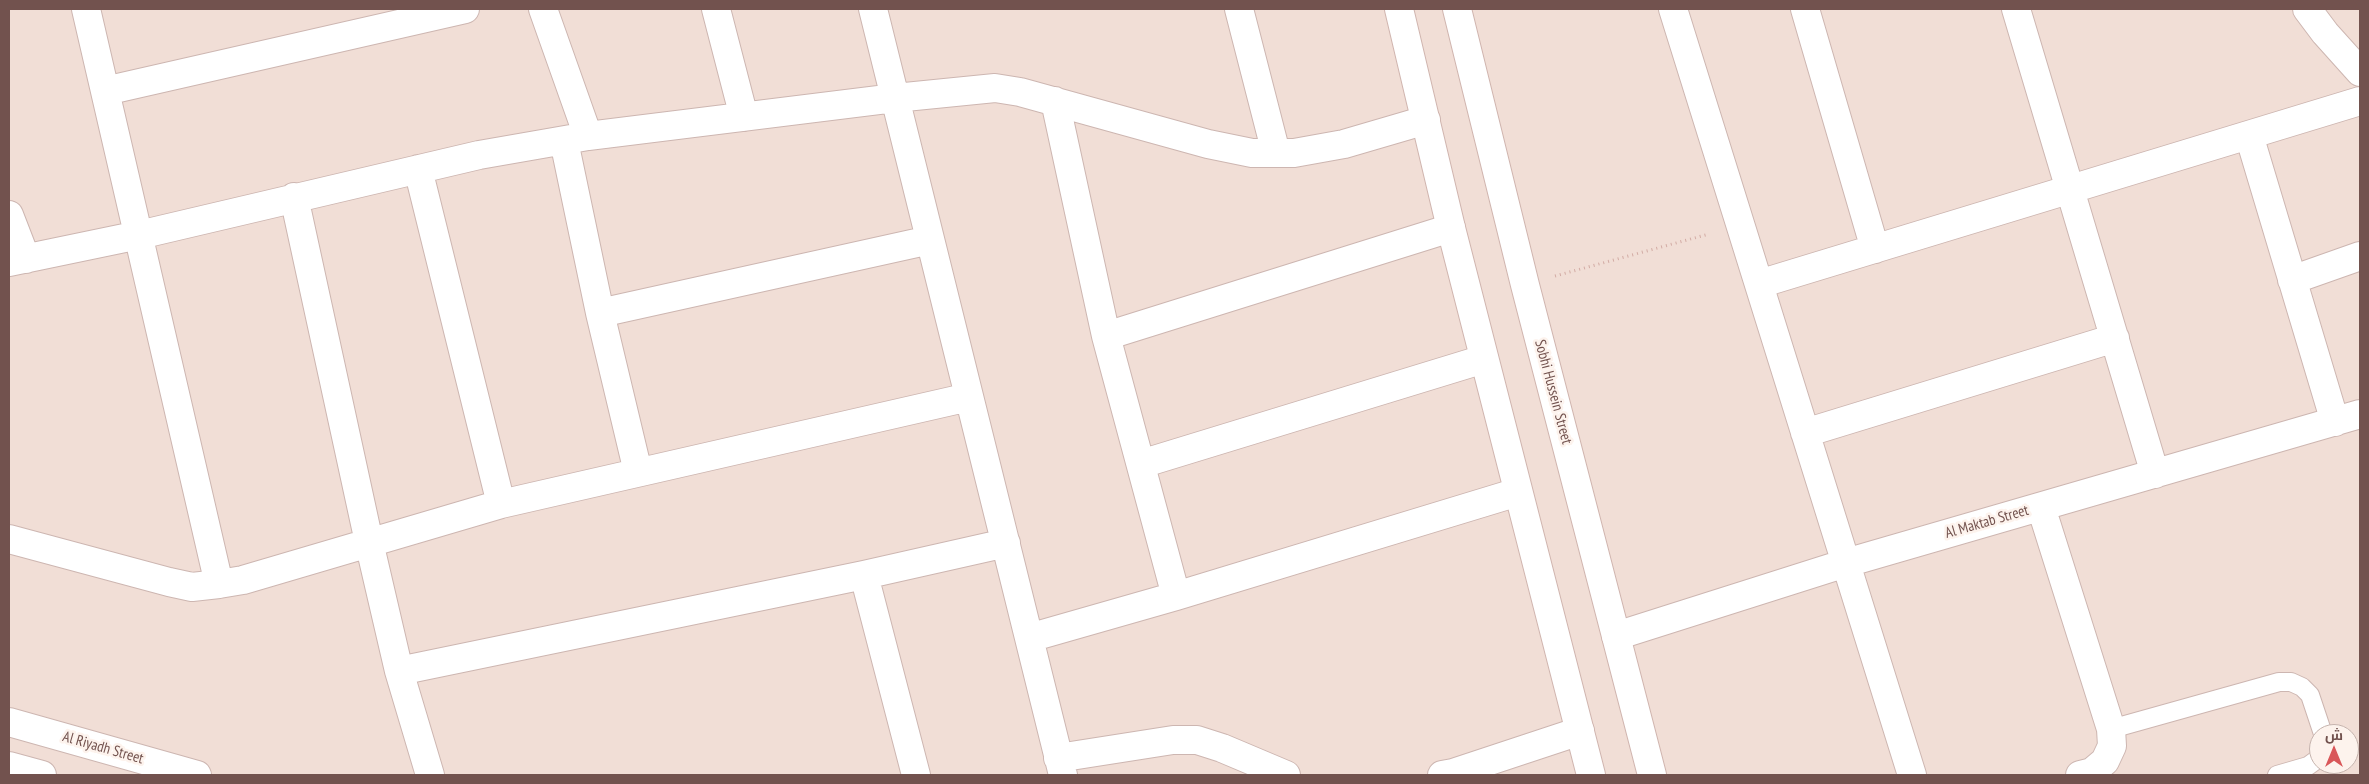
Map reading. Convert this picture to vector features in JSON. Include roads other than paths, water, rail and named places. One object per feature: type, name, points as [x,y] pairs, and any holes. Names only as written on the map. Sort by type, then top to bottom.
[{"type":"street","points":[[86,9],[219,584]]},
{"type":"street","points":[[105,92],[465,9]]},
{"type":"street","points":[[543,9],[576,138],[600,313],[638,472]]},
{"type":"street","points":[[716,9],[744,117]]},
{"type":"street","points":[[873,9],[1061,766],[1173,740],[1197,740],[1222,748],[1286,775]]},
{"type":"street","points":[[1239,9],[1276,153]]},
{"type":"street","points":[[1399,9],[1451,228],[1591,775]]},
{"type":"street","name":"Sobhi Hussein Street","points":[[1457,9],[1525,285],[1652,775]]},
{"type":"street","points":[[1673,9],[1912,775]]},
{"type":"street","points":[[2016,9],[2155,474]]},
{"type":"street","points":[[2307,9],[2360,72]]},
{"type":"street","points":[[1813,11],[1875,249]]},
{"type":"street","points":[[9,215],[18,260],[139,235],[479,155],[576,138],[895,98],[995,88],[1055,100],[1208,144],[1252,153],[1294,153],[1344,144],[1426,120]]},
{"type":"street","points":[[1055,100],[1106,336],[1176,596]]},
{"type":"street","points":[[1759,284],[2360,102]]},
{"type":"street","points":[[2249,135],[2335,422]]},
{"type":"street","points":[[418,169],[501,504]]},
{"type":"street","points":[[294,197],[368,542],[400,671],[430,775]]},
{"type":"street","points":[[1106,336],[1451,228]]},
{"type":"street","points":[[600,313],[930,240]]},
{"type":"street","points":[[2292,280],[2360,256]]},
{"type":"street","points":[[1805,433],[2114,338]]},
{"type":"street","points":[[1141,464],[1484,359]]},
{"type":"street","points":[[9,539],[192,587],[219,584],[243,580],[501,504],[969,397]]},
{"type":"street","name":"Al Maktab Street","points":[[1616,636],[1846,563],[2360,414]]},
{"type":"street","points":[[1029,638],[1176,596],[1518,492]]},
{"type":"street","points":[[2041,507],[2111,730],[2112,746],[2107,768],[2080,775]]},
{"type":"street","points":[[400,671],[1006,544]]},
{"type":"street","points":[[864,575],[916,775]]},
{"type":"street","name":"Al Riyadh Street","points":[[9,722],[197,775]]},
{"type":"street","points":[[1442,775],[1454,773],[1580,731]]},
{"type":"street","points":[[9,766],[42,775]]},
{"type":"lane","points":[[2111,730],[2278,682],[2291,682],[2302,687],[2310,695],[2319,724]]},
{"type":"lane","points":[[2277,775],[2309,765]]}]
